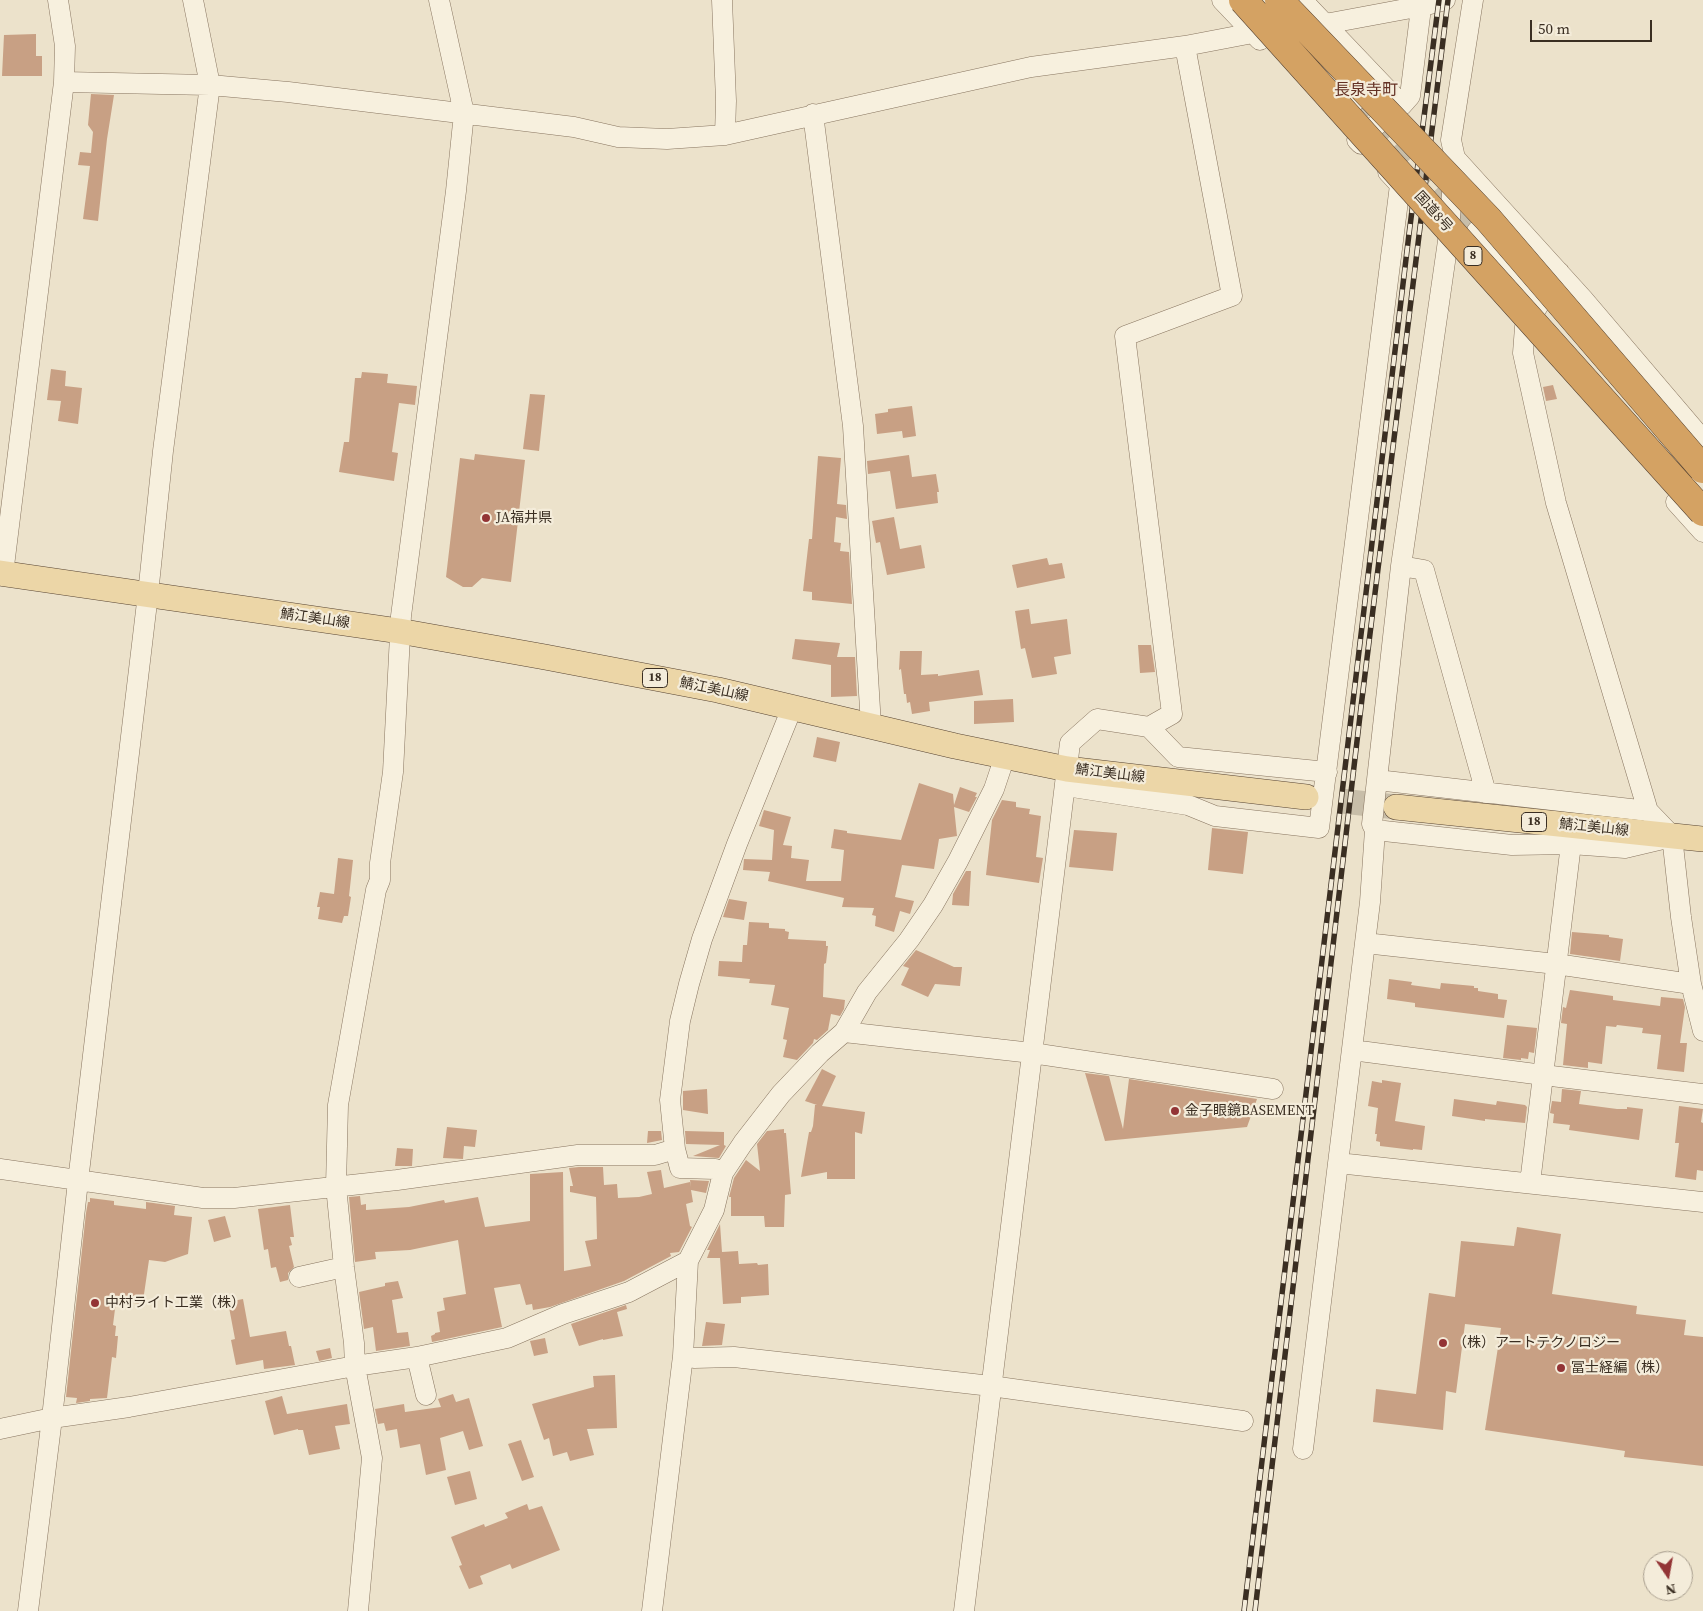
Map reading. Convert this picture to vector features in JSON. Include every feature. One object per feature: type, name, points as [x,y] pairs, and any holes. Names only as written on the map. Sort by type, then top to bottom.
[{"type":"highway","name":"国道8号","points":[[1243,0],[1703,512]]},
{"type":"highway","points":[[1279,0],[1488,219],[1703,469]]},
{"type":"main road","name":"鯖江美山線","points":[[2,574],[399,631],[545,656],[718,690],[1005,756],[1067,777],[1306,797]]},
{"type":"main road","name":"鯖江美山線","points":[[1396,807],[1703,839]]},
{"type":"street","points":[[2,574],[64,82],[65,46],[58,0]]},
{"type":"street","points":[[28,1611],[148,594],[163,451],[210,84],[193,0]]},
{"type":"street","points":[[358,1611],[372,1458],[355,1366],[336,1186],[338,1105],[376,890],[380,880],[380,862],[393,772],[399,631],[456,192],[464,113],[439,0]]},
{"type":"street","points":[[722,0],[726,101],[725,134]]},
{"type":"street","points":[[1067,777],[1188,805],[1215,816],[1319,828],[1400,185],[1222,0]]},
{"type":"street","points":[[1302,0],[1402,105]]},
{"type":"street","points":[[64,82],[210,84],[574,127],[618,136],[667,139],[725,134],[1031,67],[1186,46],[1253,33],[1325,24],[1422,3],[1445,0]]},
{"type":"street","points":[[1303,1449],[1365,943],[1376,830],[1372,824],[1401,566],[1448,241],[1455,158],[1450,140],[1472,0]]},
{"type":"street","points":[[1357,140],[1402,105],[1410,96],[1422,3]]},
{"type":"street","points":[[1287,29],[1355,101]]},
{"type":"street","points":[[1149,727],[1172,714],[1125,336],[1232,296],[1186,46]]},
{"type":"street","points":[[813,114],[853,426],[871,726]]},
{"type":"street","points":[[1455,158],[1559,272],[1703,440]]},
{"type":"street","points":[[1477,231],[1541,301]]},
{"type":"street","points":[[1448,241],[1703,532]]},
{"type":"street","points":[[1559,272],[1525,327],[1523,353],[1556,503],[1648,811],[1672,836],[1691,984],[1703,1031]]},
{"type":"street","points":[[1401,566],[1424,570],[1486,793]]},
{"type":"street","points":[[723,1173],[715,1169],[680,1168],[675,1149],[670,1100],[680,1021],[702,940],[734,852],[792,708]]},
{"type":"street","points":[[964,1611],[1070,744],[1097,719],[1149,727],[1178,757],[1327,772]]},
{"type":"street","points":[[652,1611],[683,1356],[688,1261],[714,1210],[723,1173],[743,1143],[781,1094],[820,1053],[844,1032],[867,992],[909,940],[933,905],[994,790],[1005,756]]},
{"type":"street","points":[[1377,780],[1648,811]]},
{"type":"street","points":[[1376,830],[1512,845],[1571,844],[1625,848],[1672,836]]},
{"type":"street","points":[[1530,1183],[1571,844]]},
{"type":"street","points":[[1365,943],[1556,964],[1691,984]]},
{"type":"street","points":[[844,1032],[1032,1053],[1273,1088]]},
{"type":"street","points":[[1352,1050],[1703,1094]]},
{"type":"street","points":[[0,1169],[203,1198],[234,1198],[578,1155],[655,1155],[675,1149]]},
{"type":"street","points":[[1338,1163],[1703,1202]]},
{"type":"street","points":[[0,1429],[52,1418],[129,1407],[355,1366],[416,1357],[507,1338],[570,1312],[630,1292],[688,1261]]},
{"type":"street","points":[[299,1277],[344,1267]]},
{"type":"street","points":[[683,1356],[694,1358],[734,1358],[991,1386],[1243,1421]]},
{"type":"street","points":[[416,1357],[426,1395]]},
{"type":"building","points":[[36,34],[36,56],[42,56],[42,76],[2,76],[4,35]]},
{"type":"building","points":[[91,94],[114,95],[98,221],[83,219],[90,166],[78,165],[80,152],[91,153],[93,132],[88,125]]},
{"type":"building","points":[[51,369],[66,371],[65,386],[82,388],[78,424],[58,421],[61,401],[47,400]]},
{"type":"building","points":[[362,372],[388,374],[387,383],[417,386],[415,405],[399,403],[392,452],[398,453],[394,481],[339,472],[344,442],[349,442],[355,378],[361,378]]},
{"type":"building","points":[[1553,385],[1557,399],[1546,401],[1543,387]]},
{"type":"building","points":[[530,394],[545,395],[539,451],[523,449]]},
{"type":"building","points":[[912,406],[916,436],[903,438],[902,431],[877,434],[875,414],[888,412],[888,409]]},
{"type":"building","name":"JA福井県","points":[[475,454],[525,460],[511,582],[482,578],[472,587],[463,587],[446,577],[460,458],[474,460]]},
{"type":"building","points":[[909,455],[912,477],[936,474],[939,492],[937,492],[938,503],[896,509],[890,471],[868,474],[867,461]]},
{"type":"building","points":[[818,456],[841,458],[837,504],[846,505],[847,519],[836,517],[834,542],[841,543],[840,551],[849,552],[852,604],[812,600],[812,592],[803,591],[809,539],[812,539]]},
{"type":"building","points":[[894,517],[900,549],[921,545],[925,568],[887,575],[880,542],[876,543],[872,521]]},
{"type":"building","points":[[1047,558],[1049,565],[1062,563],[1065,578],[1017,588],[1012,565]]},
{"type":"building","points":[[1029,609],[1031,624],[1067,619],[1071,654],[1054,657],[1057,674],[1032,678],[1025,648],[1021,649],[1015,611]]},
{"type":"building","points":[[795,639],[840,643],[837,657],[855,657],[857,696],[831,697],[831,665],[792,659]]},
{"type":"building","points":[[1138,645],[1151,645],[1155,672],[1140,673]]},
{"type":"building","points":[[900,651],[922,651],[921,675],[938,674],[938,676],[979,670],[983,695],[929,702],[930,711],[912,714],[910,702],[907,703],[906,694],[904,694],[901,669],[899,670]]},
{"type":"building","points":[[1013,699],[1014,722],[974,724],[974,701]]},
{"type":"building","points":[[817,737],[840,742],[836,762],[813,757]]},
{"type":"building","points":[[919,783],[953,794],[954,805],[960,787],[977,793],[975,797],[977,797],[969,812],[954,807],[957,836],[939,839],[934,869],[902,865],[895,897],[914,901],[910,914],[900,911],[894,932],[875,926],[876,916],[872,915],[874,908],[842,907],[844,898],[768,881],[770,872],[743,870],[744,859],[772,860],[774,830],[759,826],[764,810],[791,817],[783,845],[792,846],[791,858],[809,860],[806,881],[841,881],[844,850],[831,848],[834,829],[847,831],[847,833],[901,840]]},
{"type":"building","points":[[1002,800],[1016,802],[1016,807],[1030,809],[1029,814],[1041,816],[1036,857],[1043,858],[1039,883],[986,875],[992,820]]},
{"type":"building","points":[[1212,828],[1248,832],[1243,874],[1208,870]]},
{"type":"building","points":[[1074,830],[1117,833],[1113,871],[1069,867]]},
{"type":"building","points":[[338,858],[353,860],[348,916],[344,916],[342,923],[318,919],[320,907],[317,907],[320,892],[334,894]]},
{"type":"building","points":[[966,871],[971,871],[969,906],[952,905],[953,894]]},
{"type":"building","points":[[729,899],[747,902],[744,920],[723,917]]},
{"type":"building","points":[[749,922],[769,923],[769,928],[785,929],[785,931],[789,932],[788,939],[826,941],[826,946],[828,946],[826,963],[824,964],[823,997],[845,1000],[844,1009],[840,1016],[831,1014],[828,1030],[817,1040],[814,1039],[813,1043],[797,1060],[783,1057],[787,1040],[783,1039],[789,1008],[771,1005],[775,985],[749,983],[750,979],[718,976],[719,961],[742,962],[743,945],[747,945]]},
{"type":"building","points":[[1572,932],[1609,935],[1609,937],[1623,939],[1620,961],[1570,954]]},
{"type":"building","points":[[916,950],[954,967],[962,967],[960,986],[935,984],[928,997],[901,985],[909,968],[903,966]]},
{"type":"building","points":[[1389,979],[1412,982],[1411,985],[1440,989],[1441,983],[1474,986],[1474,988],[1478,988],[1478,991],[1498,994],[1498,999],[1507,1000],[1504,1018],[1415,1007],[1415,1003],[1387,999]]},
{"type":"building","points":[[1570,990],[1613,996],[1613,1000],[1660,1006],[1661,997],[1683,999],[1685,1007],[1680,1043],[1687,1043],[1684,1072],[1657,1069],[1661,1035],[1642,1033],[1643,1028],[1617,1025],[1616,1027],[1606,1026],[1602,1064],[1588,1062],[1588,1068],[1563,1065],[1567,1024],[1561,1023],[1563,1007],[1566,1008]]},
{"type":"building","points":[[1507,1025],[1537,1028],[1534,1053],[1529,1052],[1528,1059],[1503,1058]]},
{"type":"building","points":[[822,1069],[836,1076],[822,1106],[865,1112],[862,1134],[855,1132],[855,1179],[827,1179],[827,1172],[801,1177],[809,1132],[811,1132],[813,1126],[815,1105],[817,1105],[805,1101]]},
{"type":"building","name":"金子眼鏡BASEMENT","points":[[1085,1073],[1109,1076],[1123,1129],[1129,1079],[1257,1099],[1247,1127],[1105,1141]]},
{"type":"building","points":[[1382,1080],[1401,1083],[1395,1121],[1425,1126],[1422,1150],[1380,1146],[1380,1142],[1376,1141],[1378,1108],[1368,1106],[1372,1081],[1382,1083]]},
{"type":"building","points":[[707,1089],[708,1114],[683,1110],[683,1091]]},
{"type":"building","points":[[1562,1089],[1581,1091],[1579,1104],[1617,1109],[1627,1109],[1627,1107],[1643,1109],[1639,1140],[1569,1130],[1570,1125],[1553,1123],[1554,1114],[1550,1113],[1552,1101],[1561,1102]]},
{"type":"building","points":[[1454,1099],[1496,1105],[1497,1101],[1525,1105],[1527,1107],[1525,1123],[1485,1119],[1485,1121],[1452,1116]]},
{"type":"building","points":[[1679,1106],[1703,1109],[1701,1122],[1703,1123],[1703,1171],[1697,1170],[1696,1180],[1675,1177],[1679,1143],[1675,1143]]},
{"type":"building","points":[[447,1127],[477,1130],[475,1147],[464,1146],[463,1159],[443,1158]]},
{"type":"building","points":[[784,1129],[784,1133],[786,1133],[791,1194],[785,1195],[784,1227],[765,1227],[764,1216],[731,1216],[731,1197],[729,1197],[734,1178],[746,1160],[760,1171],[757,1144],[767,1131]]},
{"type":"building","points":[[648,1131],[661,1131],[662,1140],[647,1143]]},
{"type":"building","points":[[685,1131],[724,1132],[724,1145],[726,1146],[719,1158],[693,1156],[720,1145],[686,1144]]},
{"type":"building","points":[[397,1148],[413,1149],[412,1166],[395,1166]]},
{"type":"building","points":[[603,1167],[604,1185],[617,1184],[618,1198],[652,1194],[647,1172],[661,1170],[664,1188],[690,1182],[691,1187],[690,1180],[709,1181],[706,1193],[691,1190],[693,1202],[686,1204],[690,1226],[692,1227],[679,1252],[670,1253],[671,1256],[624,1281],[550,1307],[533,1310],[532,1304],[526,1305],[520,1284],[494,1288],[502,1327],[432,1342],[431,1336],[440,1332],[437,1312],[445,1310],[443,1298],[466,1294],[458,1240],[410,1250],[375,1252],[376,1259],[355,1262],[349,1197],[360,1196],[361,1205],[366,1204],[366,1210],[409,1207],[444,1200],[445,1203],[478,1197],[485,1227],[530,1221],[530,1174],[563,1172],[564,1271],[591,1266],[585,1241],[597,1239],[596,1197],[570,1192],[570,1186],[573,1186],[569,1168]]},
{"type":"building","name":"中村ライト工業（株）","points":[[90,1198],[114,1201],[114,1205],[146,1209],[146,1202],[175,1206],[174,1215],[192,1217],[188,1254],[165,1262],[149,1260],[141,1304],[116,1301],[113,1325],[116,1326],[115,1336],[118,1336],[116,1358],[112,1357],[107,1398],[90,1399],[90,1401],[76,1403],[77,1398],[66,1397],[86,1213]]},
{"type":"building","points":[[290,1205],[294,1237],[290,1237],[292,1245],[289,1246],[294,1267],[288,1273],[288,1280],[280,1282],[276,1267],[271,1268],[268,1249],[264,1250],[258,1209]]},
{"type":"building","points":[[225,1216],[231,1237],[214,1242],[208,1220]]},
{"type":"building","points":[[720,1224],[722,1252],[738,1251],[739,1264],[768,1264],[769,1295],[741,1297],[741,1303],[723,1304],[720,1258],[707,1258],[710,1250],[707,1250]]},
{"type":"building","points":[[1517,1227],[1561,1234],[1552,1294],[1637,1306],[1636,1314],[1686,1320],[1684,1335],[1703,1337],[1703,1466],[1624,1457],[1625,1451],[1485,1430],[1501,1328],[1465,1324],[1456,1393],[1446,1391],[1443,1430],[1373,1422],[1376,1389],[1416,1394],[1429,1293],[1455,1297],[1461,1241],[1514,1246]]},
{"type":"building","points":[[398,1281],[403,1298],[392,1300],[397,1333],[408,1332],[410,1346],[376,1351],[373,1327],[364,1329],[359,1292],[385,1286],[385,1283]]},
{"type":"building","points":[[243,1299],[250,1337],[286,1331],[295,1365],[264,1369],[263,1360],[236,1365],[231,1340],[235,1339],[228,1302]]},
{"type":"building","points":[[626,1305],[627,1309],[617,1312],[623,1336],[603,1339],[579,1346],[571,1324]]},
{"type":"building","points":[[706,1322],[725,1324],[722,1345],[702,1346]]},
{"type":"building","points":[[545,1338],[548,1353],[534,1356],[530,1341]]},
{"type":"building","points":[[330,1348],[332,1358],[319,1361],[316,1351]]},
{"type":"building","points":[[615,1375],[617,1428],[587,1429],[594,1455],[570,1461],[567,1452],[553,1456],[549,1438],[544,1440],[532,1404],[594,1387],[593,1376]]},
{"type":"building","points":[[453,1394],[456,1402],[469,1398],[483,1446],[469,1450],[463,1431],[440,1438],[446,1470],[426,1475],[420,1444],[400,1448],[397,1429],[386,1431],[384,1423],[378,1424],[375,1409],[404,1404],[405,1412],[441,1407],[438,1399]]},
{"type":"building","points":[[282,1396],[287,1414],[347,1404],[350,1424],[335,1426],[340,1449],[309,1455],[303,1430],[298,1429],[274,1435],[265,1401]]},
{"type":"building","points":[[521,1440],[534,1477],[522,1481],[508,1444]]},
{"type":"building","points":[[470,1471],[477,1499],[455,1505],[447,1477]]},
{"type":"building","points":[[527,1504],[529,1510],[542,1506],[560,1550],[512,1569],[510,1564],[480,1576],[483,1584],[469,1589],[459,1566],[462,1565],[451,1537],[484,1524],[485,1527],[508,1518],[505,1513]]},
{"type":"tunnel","points":[[1355,101],[1477,231]]},
{"type":"tunnel","points":[[1306,797],[1396,807]]},
{"type":"railway","points":[[1244,1611],[1409,234],[1439,0]]},
{"type":"railway","points":[[1255,1611],[1361,707],[1448,0]]},
{"type":"place","name":"JA福井県","points":[[486,518]]},
{"type":"place","name":"金子眼鏡BASEMENT","points":[[1175,1111]]},
{"type":"place","name":"中村ライト工業（株）","points":[[95,1303]]},
{"type":"place","name":"（株）アートテクノロジー","points":[[1443,1343]]},
{"type":"place","name":"冨士経編（株）","points":[[1561,1368]]},
{"type":"district","name":"長泉寺町","points":[[1366,91]]}]
